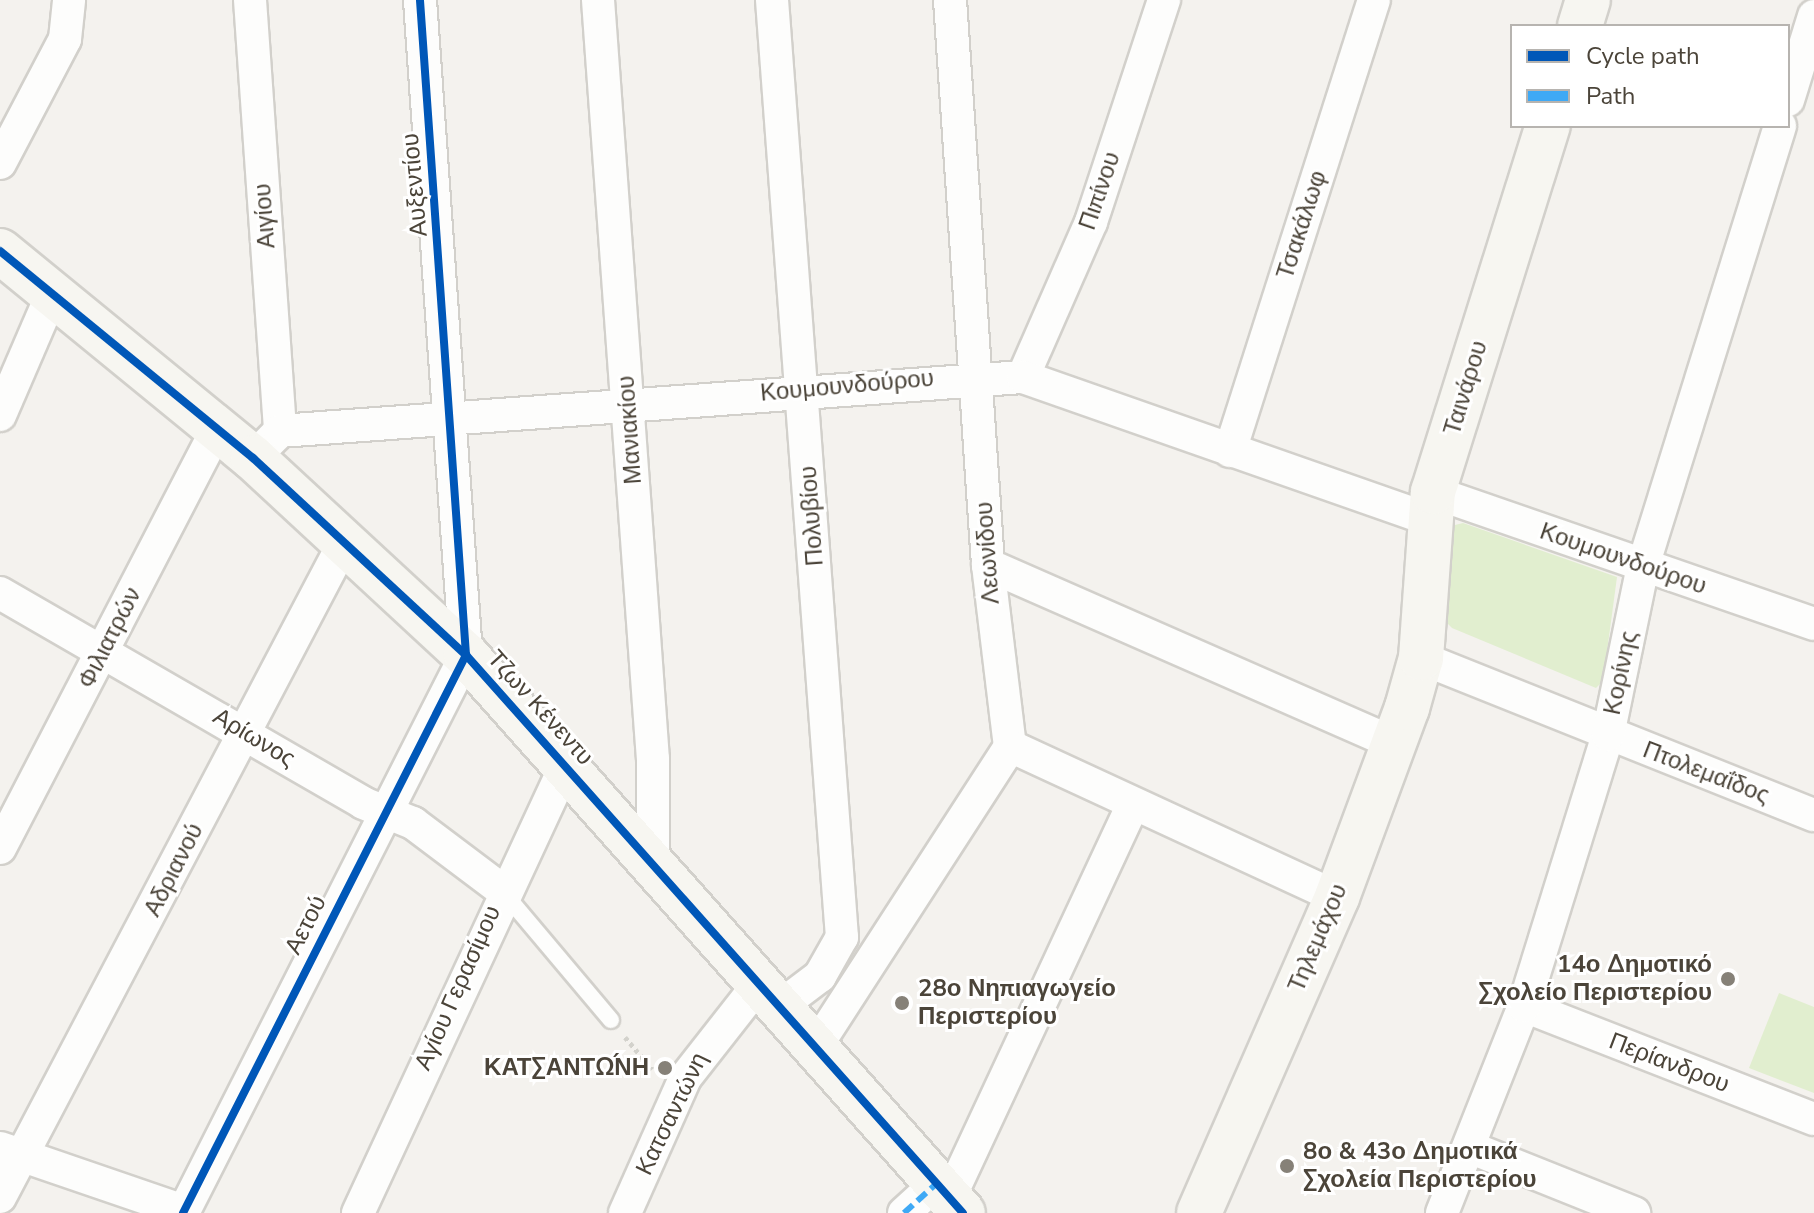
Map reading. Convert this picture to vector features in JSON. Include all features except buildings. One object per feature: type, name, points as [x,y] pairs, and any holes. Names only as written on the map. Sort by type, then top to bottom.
[{"type":"street","points":[[0,163],[65,39],[69,0]]},
{"type":"street","name":"Αιγίου","points":[[250,0],[266,444]]},
{"type":"street","name":"Αυξεντίου","points":[[420,0],[454,419],[466,655]]},
{"type":"street","name":"Μανιακίου","points":[[598,0],[653,759],[653,860]]},
{"type":"street","name":"Πολυβίου","points":[[768,996],[820,976],[842,937],[772,0]]},
{"type":"street","name":"Λεωνίδου","points":[[950,0],[978,376],[988,565],[1010,746]]},
{"type":"street","name":"Πιπίνου","points":[[1023,377],[1091,222],[1164,0]]},
{"type":"street","name":"Τσακάλωφ","points":[[1230,451],[1374,0]]},
{"type":"street","points":[[1581,24],[1588,0]]},
{"type":"street","points":[[1790,94],[1814,16]]},
{"type":"street","name":"Ταινάρου","points":[[1421,658],[1431,505],[1547,128]]},
{"type":"street","name":"Κορίνης","points":[[1442,1213],[1524,1006],[1608,735],[1643,566],[1779,128]]},
{"type":"street","name":"Τζων Κένεντυ","points":[[0,251],[218,428],[266,444],[345,541],[466,655],[653,860],[768,996],[949,1199]]},
{"type":"street","points":[[0,415],[52,294]]},
{"type":"street","name":"Κουμουνδούρου","points":[[266,444],[454,419],[978,376],[1023,377],[1230,451],[1643,566],[1814,624]]},
{"type":"street","name":"Φιλιατρών","points":[[0,848],[218,428]]},
{"type":"street","name":"Αδριανού","points":[[0,1197],[9,1151],[245,731],[345,541]]},
{"type":"street","points":[[988,565],[1392,742]]},
{"type":"street","name":"Αρίωνος","points":[[0,593],[387,811],[502,890]]},
{"type":"street","name":"Αετού","points":[[184,1212],[466,655]]},
{"type":"street","name":"Πτολεμαΐδος","points":[[1421,658],[1814,815]]},
{"type":"street","name":"Τηλεμάχου","points":[[1199,1213],[1337,897],[1421,658]]},
{"type":"street","points":[[815,1048],[1010,746],[1337,897]]},
{"type":"street","name":"Αγίου Γερασίμου","points":[[358,1213],[502,890],[565,767]]},
{"type":"street","points":[[904,1213],[949,1199],[1133,804]]},
{"type":"street","name":"Κατσαντώνη","points":[[625,1213],[676,1098],[705,1045],[768,996]]},
{"type":"street","name":"Περίανδρου","points":[[1524,1006],[1814,1119]]},
{"type":"street","points":[[1469,1147],[1634,1213]]},
{"type":"street","points":[[9,1151],[184,1212]]},
{"type":"lane","points":[[502,890],[611,1020]]},
{"type":"path","points":[[611,1020],[676,1098]]},
{"type":"green space","points":[[1463,523],[1617,577],[1603,681],[1596,688],[1452,628],[1439,615],[1447,527]]},
{"type":"green space","points":[[1779,993],[1814,1007],[1814,1093],[1749,1068]]},
{"type":"marked path","points":[[904,1213],[936,1184]]},
{"type":"cycle path","points":[[183,1213],[466,655],[420,0]]},
{"type":"cycle path","points":[[0,251],[253,458],[466,655],[963,1213]]},
{"type":"place","name":"14ο Δημοτικό Σχολείο Περιστερίου","points":[[1728,979]]},
{"type":"place","name":"28ο Νηπιαγωγείο Περιστερίου","points":[[902,1003]]},
{"type":"place","name":"ΚΑΤΣΑΝΤΏΝΗ","points":[[665,1068]]},
{"type":"place","name":"8ο & 43ο Δημοτικά Σχολεία Περιστερίου","points":[[1287,1166]]}]
